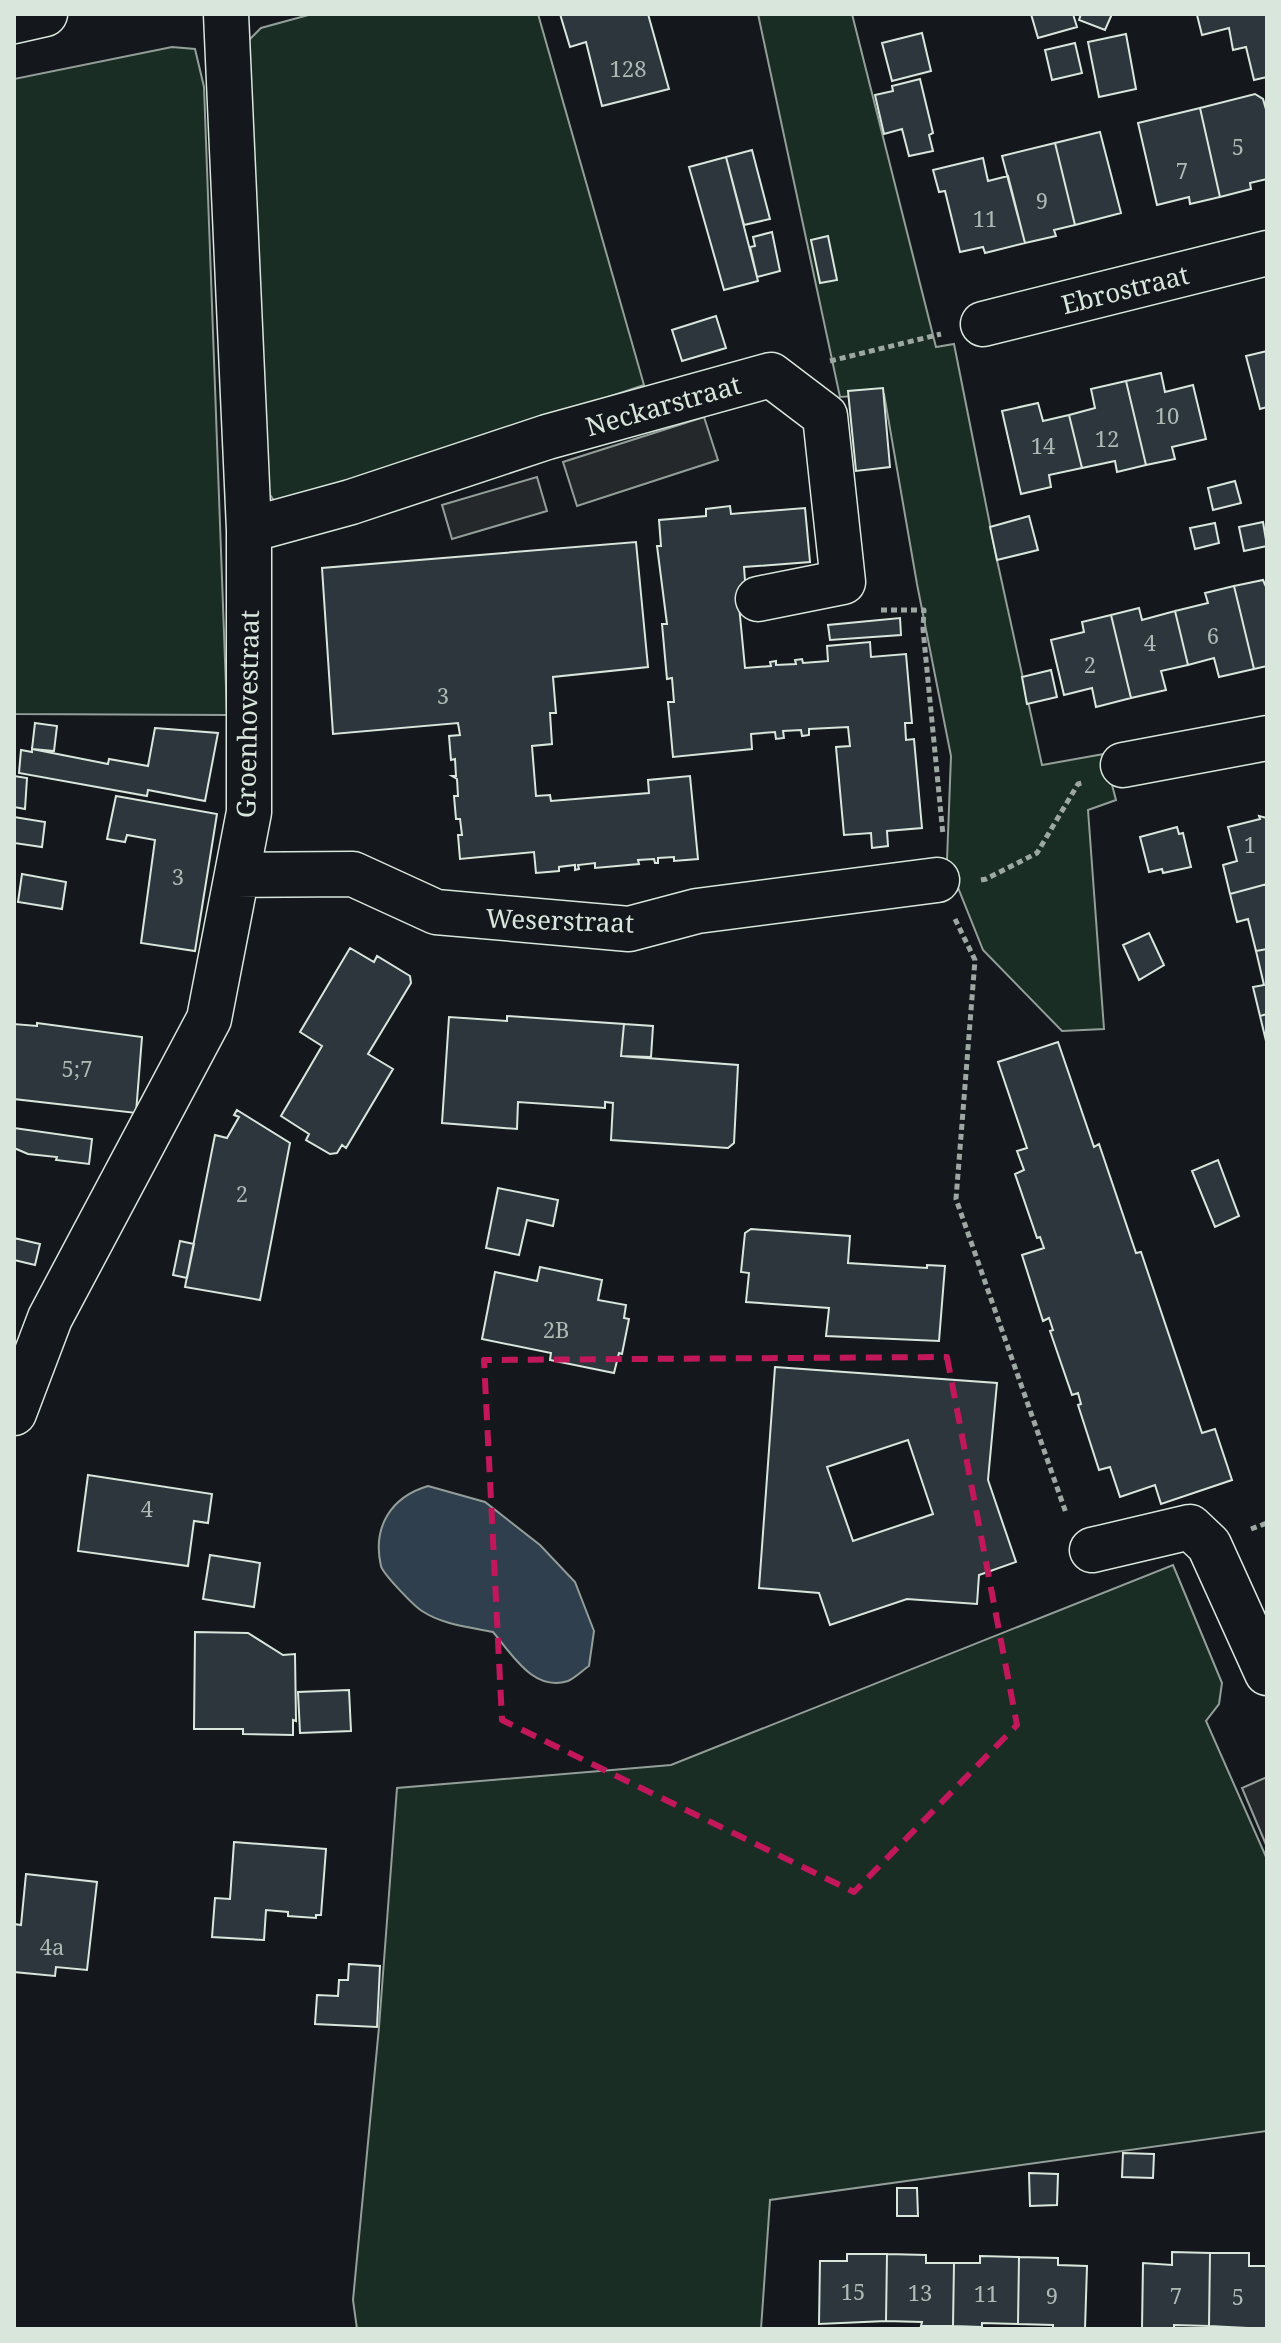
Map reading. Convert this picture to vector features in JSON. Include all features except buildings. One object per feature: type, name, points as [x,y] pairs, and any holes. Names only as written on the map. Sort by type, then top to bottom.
[{"type":"street","points":[[14,21],[45,14]]},
{"type":"street","name":"Groenhovestraat","points":[[14,1413],[50,1318],[209,1019],[249,812],[249,530],[226,14]]},
{"type":"street","name":"Ebrostraat","points":[[983,324],[1267,253]]},
{"type":"street","name":"Neckarstraat","points":[[249,530],[351,502],[547,437],[771,375],[825,416],[843,582]]},
{"type":"street","points":[[758,599],[843,582]]},
{"type":"street","points":[[1123,765],[1267,738]]},
{"type":"street","name":"Weserstraat","points":[[237,875],[353,874],[436,912],[629,929],[697,911],[937,880]]},
{"type":"street","points":[[1092,1550],[1190,1527],[1209,1545],[1267,1673]]},
{"type":"path","points":[[771,375],[983,324]]},
{"type":"path","points":[[843,582],[871,610],[924,610],[923,629],[945,859],[937,880],[975,960],[956,1199],[1065,1512],[1092,1550]]},
{"type":"path","points":[[937,880],[986,879],[1037,853],[1078,784],[1123,765]]},
{"type":"highlighted area","points":[[947,1357],[1017,1725],[854,1892],[502,1720],[484,1360]]},
{"type":"green space","points":[[312,14],[538,14],[644,385],[278,506],[263,485],[247,42],[261,28]]},
{"type":"green space","points":[[758,14],[852,14],[936,347],[954,344],[1042,765],[1104,754],[1116,800],[1088,810],[1104,1029],[1062,1031],[983,950],[947,860],[951,756],[884,394],[840,397]]},
{"type":"green space","points":[[172,47],[195,49],[204,87],[227,715],[14,714],[14,79]]},
{"type":"green space","points":[[1173,1565],[1222,1683],[1219,1704],[1206,1721],[1267,1859],[1267,2131],[770,2200],[761,2329],[357,2329],[353,2300],[379,2027],[397,1788],[671,1765]]},
{"type":"shaded area","points":[[704,417],[718,460],[577,506],[563,462]]},
{"type":"shaded area","points":[[537,477],[547,511],[452,539],[442,505]]},
{"type":"shaded area","points":[[1267,1777],[1267,1847],[1242,1788]]},
{"type":"water","points":[[428,1486],[485,1502],[540,1545],[575,1582],[594,1631],[589,1666],[568,1681],[544,1681],[524,1669],[493,1632],[430,1616],[393,1582],[381,1566],[379,1539],[382,1526],[394,1506]]}]
